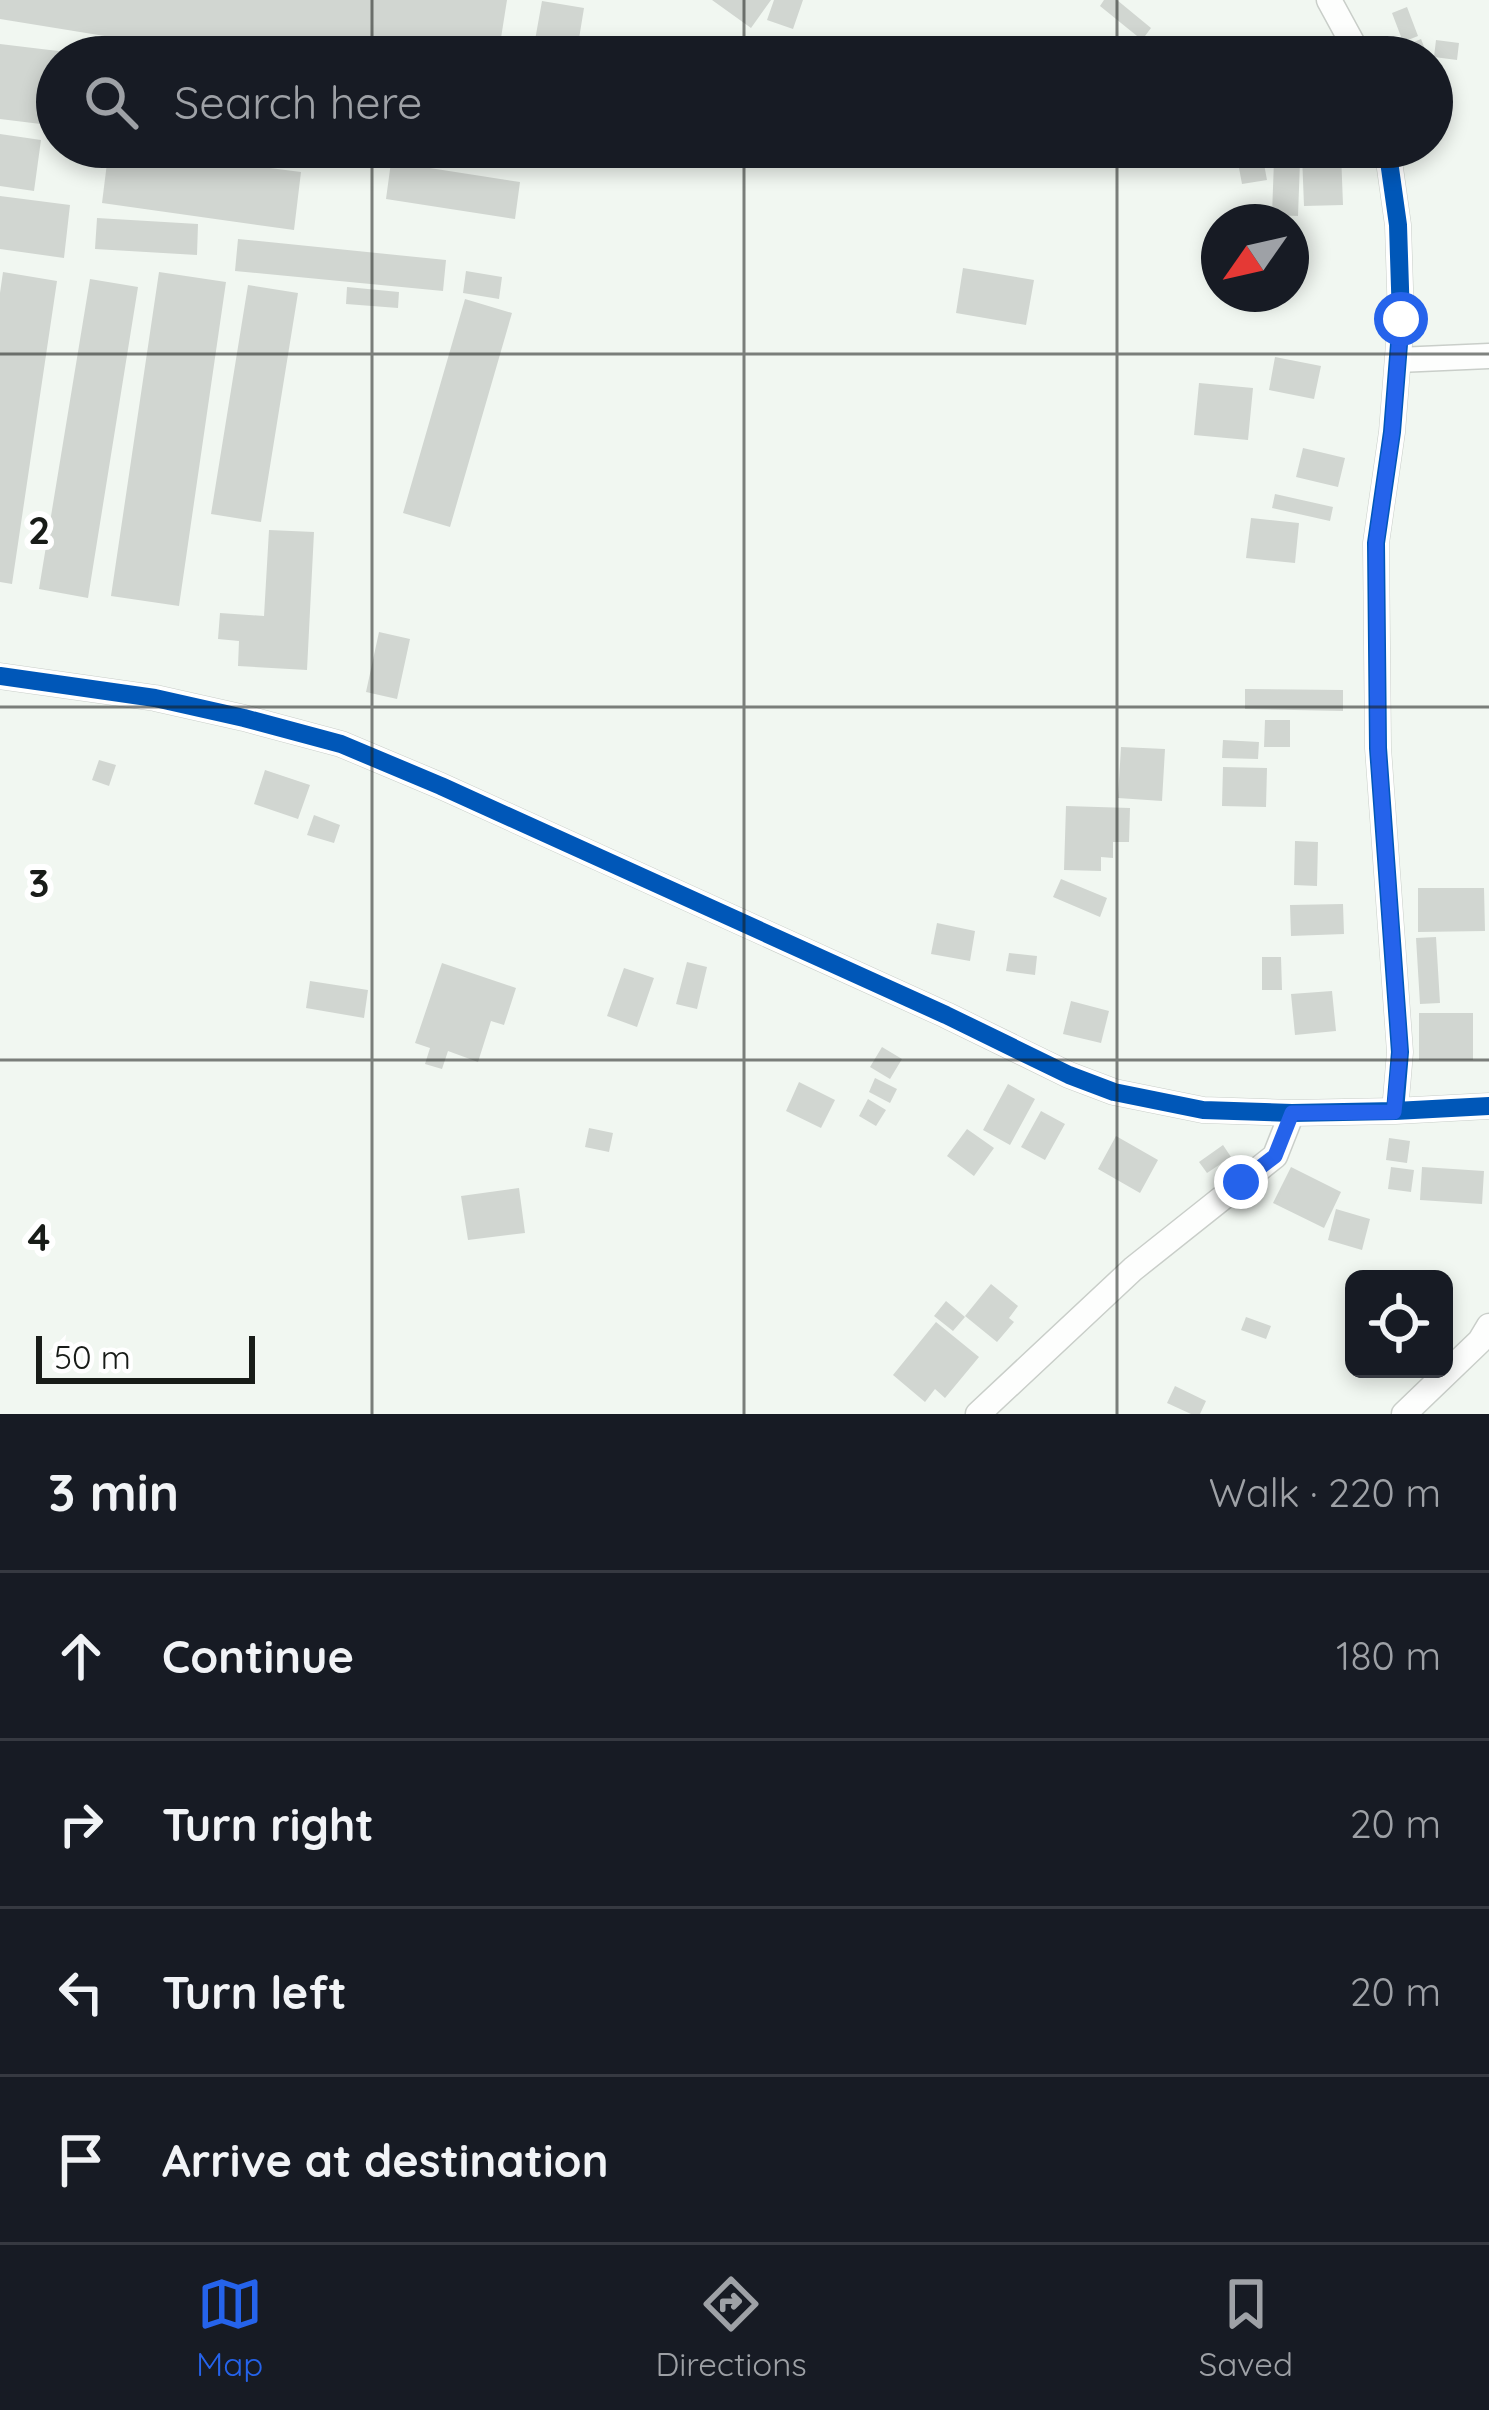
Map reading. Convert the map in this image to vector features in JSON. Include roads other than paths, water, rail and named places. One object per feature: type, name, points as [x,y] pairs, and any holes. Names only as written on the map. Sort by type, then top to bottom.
[{"type":"street","points":[[1329,0],[1349,36]]},
{"type":"street","points":[[1390,168],[1398,225],[1401,319],[1376,543],[1378,748],[1400,1052],[1394,1112]]},
{"type":"street","points":[[1398,359],[1489,356]]},
{"type":"street","points":[[0,676],[155,698],[341,744],[1114,1092],[1203,1110],[1394,1112],[1489,1106]]},
{"type":"street","points":[[978,1414],[1133,1268],[1275,1156],[1292,1113]]},
{"type":"street","points":[[1404,1414],[1480,1341],[1489,1326]]}]
